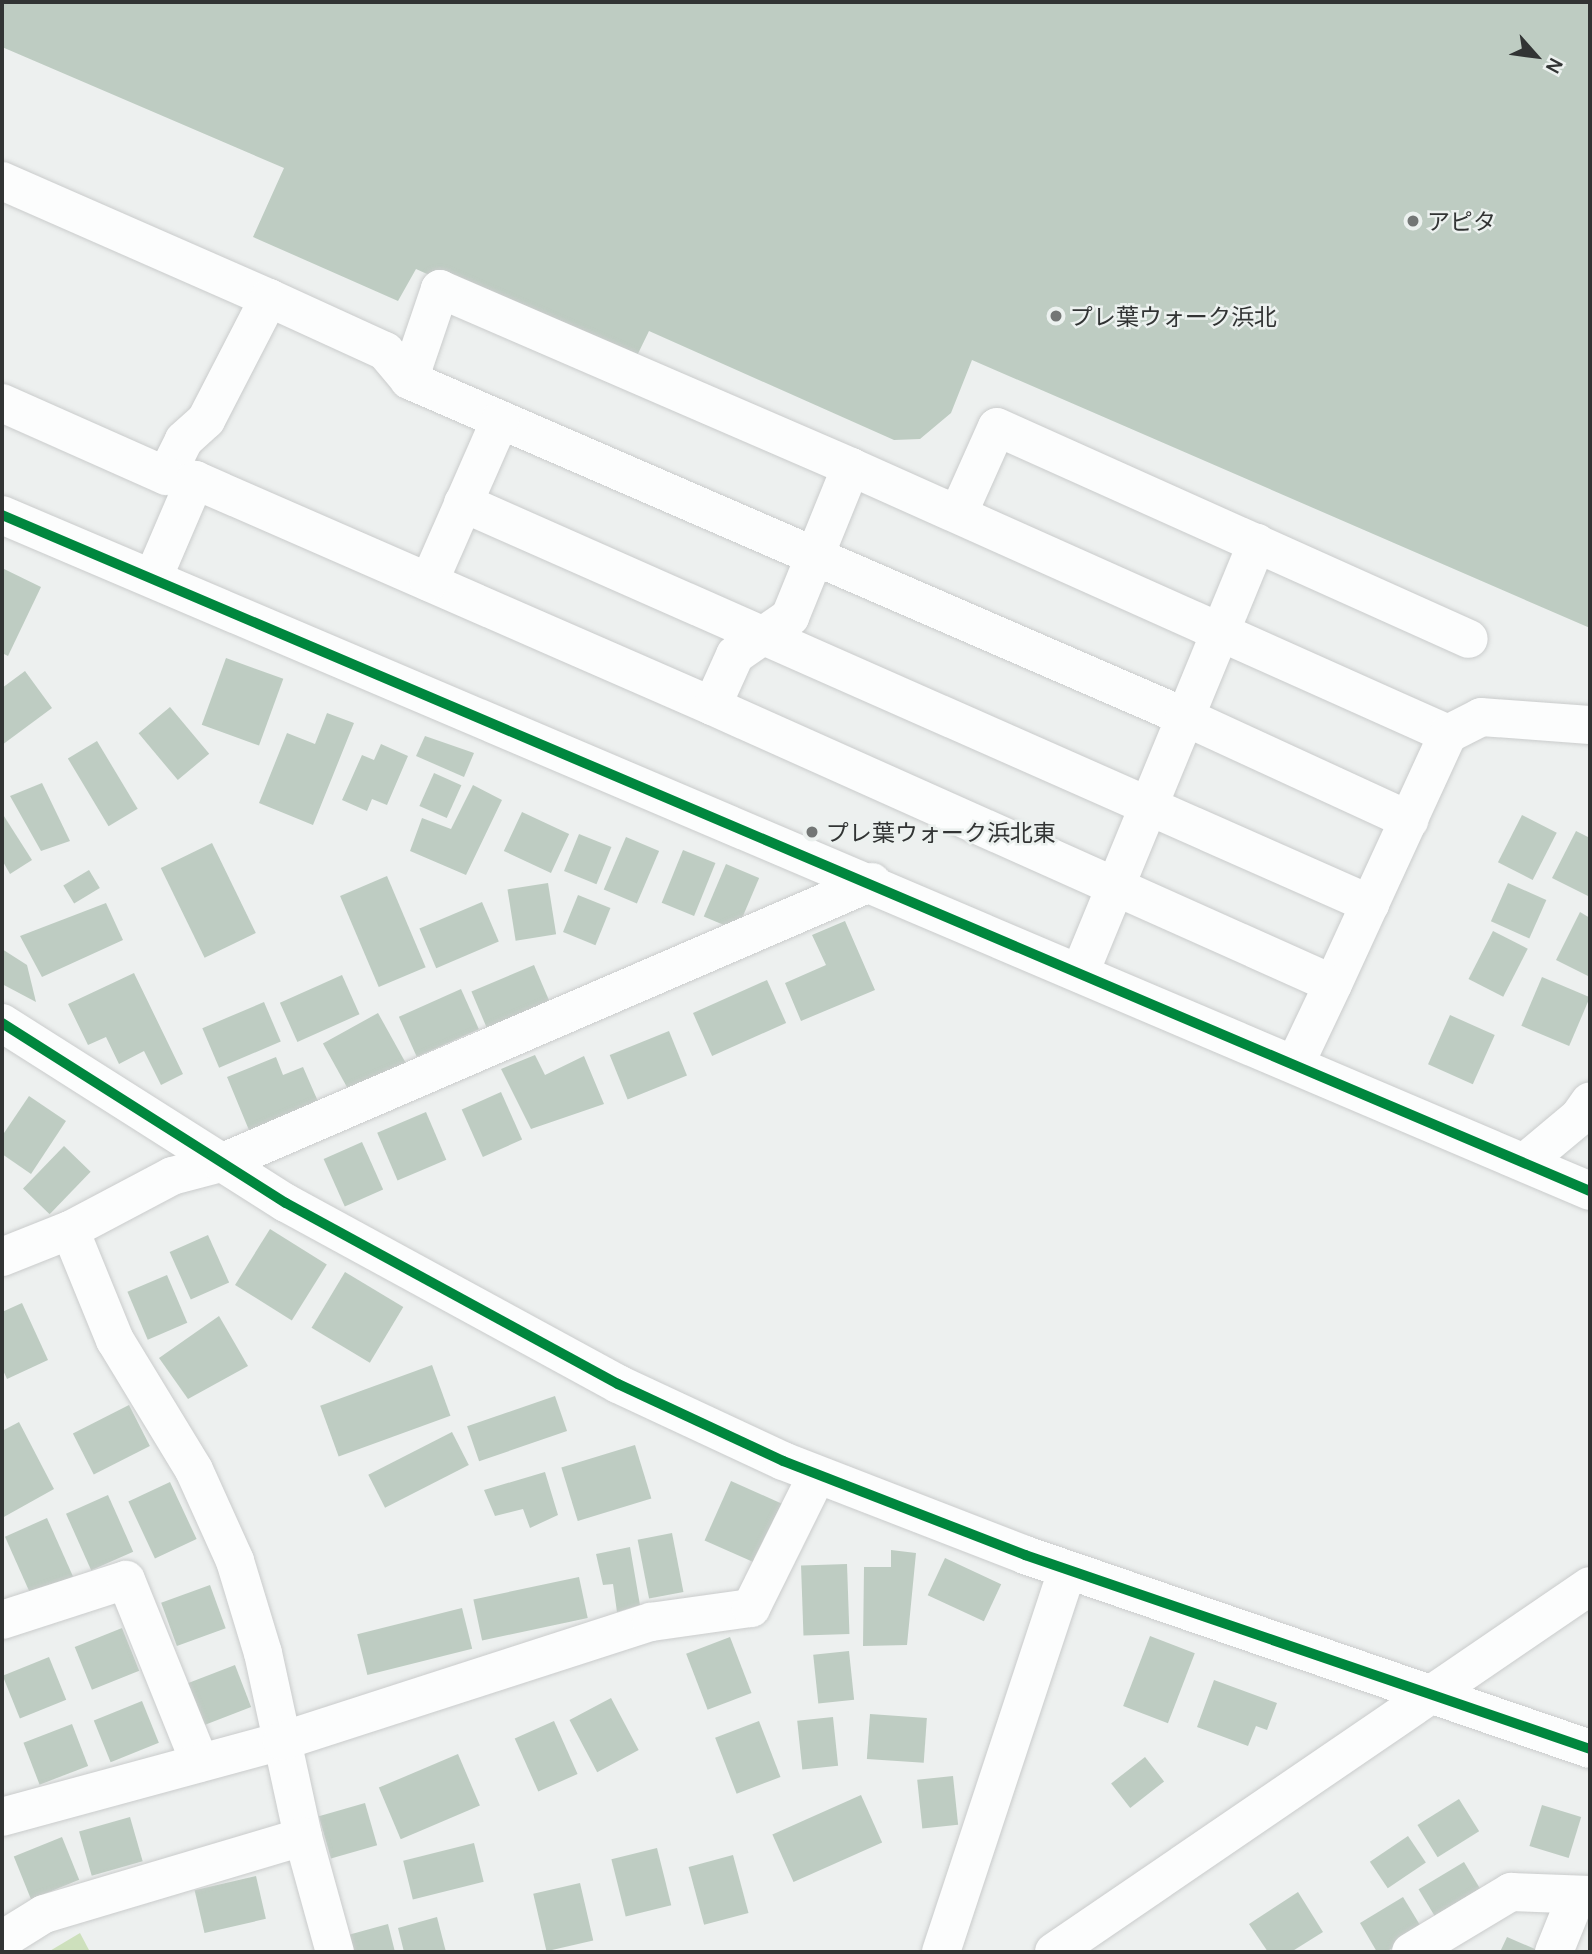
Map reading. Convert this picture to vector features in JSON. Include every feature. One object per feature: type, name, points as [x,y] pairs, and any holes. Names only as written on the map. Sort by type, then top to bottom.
[{"type":"street","points":[[2,181],[385,351],[409,380],[1185,718],[1409,820]]},
{"type":"street","points":[[409,380],[440,289],[1221,630],[1448,734]]},
{"type":"street","points":[[153,578],[144,536],[166,476],[184,440],[206,420],[270,298]]},
{"type":"street","points":[[2,403],[166,476]]},
{"type":"street","points":[[429,582],[500,420]]},
{"type":"street","points":[[958,514],[997,427],[1469,639]]},
{"type":"street","points":[[712,706],[735,655],[790,617],[851,467]]},
{"type":"street","points":[[153,578],[195,480],[712,706],[1115,889],[1334,984]]},
{"type":"street","points":[[463,503],[1370,904]]},
{"type":"street","points":[[2,515],[1081,970],[1590,1191]]},
{"type":"street","points":[[1081,970],[1257,543]]},
{"type":"street","points":[[1296,1062],[1448,734],[1481,717],[1590,725]]},
{"type":"street","points":[[2,1257],[70,1230],[172,1176],[221,1163],[872,882]]},
{"type":"street","points":[[2,1023],[286,1203],[618,1384],[817,1475],[1067,1570],[1590,1749]]},
{"type":"street","points":[[1525,1162],[1579,1116],[1590,1101]]},
{"type":"street","points":[[70,1230],[115,1340],[194,1470],[235,1561],[263,1653],[303,1837],[335,1952]]},
{"type":"street","points":[[2,1817],[282,1741],[651,1622],[751,1608],[817,1475]]},
{"type":"street","points":[[941,1952],[1067,1570]]},
{"type":"street","points":[[2,1620],[126,1580],[200,1763]]},
{"type":"street","points":[[1054,1952],[1434,1696],[1590,1586]]},
{"type":"street","points":[[2,1940],[44,1914],[303,1837]]},
{"type":"street","points":[[1410,1952],[1511,1892],[1583,1895],[1554,1952]]},
{"type":"green space","points":[[80,1933],[90,1952],[48,1952]]},
{"type":"building","name":"プレ葉ウォーク浜北","points":[[2,2],[1590,2],[1590,628],[972,360],[951,413],[920,439],[894,440],[649,331],[632,366],[416,269],[398,301],[253,237],[284,168],[2,47]]},
{"type":"building","points":[[2,568],[41,587],[8,656],[2,653]]},
{"type":"building","points":[[226,658],[283,679],[259,746],[202,725]]},
{"type":"building","points":[[25,671],[52,708],[2,745],[2,688]]},
{"type":"building","points":[[170,707],[209,754],[178,780],[139,733]]},
{"type":"building","points":[[327,713],[354,723],[313,825],[259,803],[287,733],[315,744]]},
{"type":"building","points":[[425,736],[474,753],[464,777],[416,756]]},
{"type":"building","points":[[97,741],[138,809],[109,826],[68,759]]},
{"type":"building","points":[[381,744],[408,756],[387,805],[372,799],[367,811],[342,800],[362,755],[374,760]]},
{"type":"building","points":[[434,773],[461,785],[447,818],[419,806]]},
{"type":"building","points":[[42,783],[70,841],[41,851],[10,796]]},
{"type":"building","points":[[473,785],[502,800],[466,875],[410,851],[422,818],[451,829]]},
{"type":"building","points":[[522,812],[569,834],[551,873],[504,851]]},
{"type":"building","points":[[2,813],[32,860],[10,874],[2,860]]},
{"type":"building","points":[[1522,815],[1557,833],[1533,880],[1498,862]]},
{"type":"building","points":[[1576,831],[1590,838],[1588,896],[1552,878]]},
{"type":"building","points":[[579,834],[611,847],[596,884],[564,871]]},
{"type":"building","points":[[626,837],[659,851],[637,904],[604,889]]},
{"type":"building","points":[[212,843],[256,933],[205,958],[161,868]]},
{"type":"building","points":[[683,850],[715,863],[694,916],[662,903]]},
{"type":"building","points":[[726,864],[759,878],[737,931],[704,916]]},
{"type":"building","points":[[89,870],[100,888],[74,903],[63,885]]},
{"type":"building","points":[[387,876],[426,967],[379,987],[340,896]]},
{"type":"building","points":[[548,883],[556,934],[516,941],[508,889]]},
{"type":"building","points":[[1508,883],[1546,900],[1529,938],[1491,921]]},
{"type":"building","points":[[578,895],[610,908],[595,945],[563,932]]},
{"type":"building","points":[[482,902],[499,942],[436,968],[419,929]]},
{"type":"building","points":[[106,903],[123,940],[42,977],[20,936]]},
{"type":"building","points":[[1580,912],[1590,918],[1590,977],[1556,960]]},
{"type":"building","points":[[845,921],[875,990],[801,1021],[785,983],[826,965],[812,935]]},
{"type":"building","points":[[1493,931],[1528,949],[1503,997],[1468,979]]},
{"type":"building","points":[[2,949],[27,965],[36,1002],[2,984]]},
{"type":"building","points":[[534,965],[551,1005],[488,1031],[471,992]]},
{"type":"building","points":[[134,973],[183,1074],[161,1085],[144,1051],[119,1064],[106,1037],[88,1045],[68,1004]]},
{"type":"building","points":[[342,975],[359,1014],[297,1042],[280,1003]]},
{"type":"building","points":[[1542,977],[1590,997],[1569,1046],[1521,1026]]},
{"type":"building","points":[[767,980],[786,1023],[712,1056],[693,1013]]},
{"type":"building","points":[[461,989],[479,1029],[417,1057],[399,1017]]},
{"type":"building","points":[[264,1002],[281,1042],[219,1068],[202,1028]]},
{"type":"building","points":[[378,1013],[406,1063],[351,1093],[323,1044]]},
{"type":"building","points":[[1450,1015],[1495,1035],[1473,1084],[1428,1064]]},
{"type":"building","points":[[669,1031],[687,1076],[628,1099],[610,1055]]},
{"type":"building","points":[[535,1055],[545,1075],[584,1056],[604,1104],[531,1129],[501,1069]]},
{"type":"building","points":[[276,1057],[283,1075],[303,1067],[320,1106],[251,1135],[227,1077]]},
{"type":"building","points":[[501,1092],[522,1140],[483,1157],[462,1109]]},
{"type":"building","points":[[29,1096],[66,1121],[31,1174],[2,1154],[2,1136]]},
{"type":"building","points":[[426,1112],[446,1160],[398,1181],[377,1133]]},
{"type":"building","points":[[362,1142],[383,1190],[345,1207],[324,1159]]},
{"type":"building","points":[[64,1146],[91,1172],[50,1214],[23,1188]]},
{"type":"building","points":[[270,1229],[327,1265],[292,1320],[235,1285]]},
{"type":"building","points":[[208,1235],[229,1283],[191,1300],[170,1252]]},
{"type":"building","points":[[345,1272],[403,1307],[370,1363],[312,1328]]},
{"type":"building","points":[[167,1275],[187,1323],[148,1340],[127,1292]]},
{"type":"building","points":[[22,1303],[48,1360],[7,1379],[2,1368],[2,1312]]},
{"type":"building","points":[[219,1316],[248,1366],[188,1399],[159,1358]]},
{"type":"building","points":[[432,1365],[450,1416],[339,1456],[320,1406]]},
{"type":"building","points":[[555,1396],[567,1431],[479,1461],[467,1426]]},
{"type":"building","points":[[129,1405],[150,1446],[94,1475],[73,1434]]},
{"type":"building","points":[[19,1422],[54,1489],[2,1518],[2,1431]]},
{"type":"building","points":[[452,1432],[469,1465],[385,1508],[368,1475]]},
{"type":"building","points":[[635,1445],[651,1499],[578,1521],[561,1468]]},
{"type":"building","points":[[545,1472],[558,1515],[530,1528],[523,1509],[495,1516],[484,1490]]},
{"type":"building","points":[[731,1481],[783,1504],[757,1564],[705,1540]]},
{"type":"building","points":[[170,1482],[197,1539],[155,1559],[128,1501]]},
{"type":"building","points":[[108,1495],[133,1552],[91,1570],[66,1514]]},
{"type":"building","points":[[47,1518],[73,1576],[31,1595],[5,1537]]},
{"type":"building","points":[[672,1533],[683,1592],[649,1599],[638,1540]]},
{"type":"building","points":[[630,1547],[640,1605],[617,1612],[613,1584],[603,1585],[596,1554]]},
{"type":"building","points":[[891,1550],[916,1553],[907,1645],[863,1646],[864,1567],[891,1567]]},
{"type":"building","points":[[945,1558],[1001,1584],[984,1621],[928,1595]]},
{"type":"building","points":[[847,1564],[849,1634],[803,1636],[801,1566]]},
{"type":"building","points":[[579,1577],[588,1618],[482,1641],[473,1599]]},
{"type":"building","points":[[210,1585],[226,1628],[177,1646],[161,1603]]},
{"type":"building","points":[[462,1608],[472,1649],[367,1675],[357,1634]]},
{"type":"building","points":[[122,1628],[139,1671],[92,1690],[75,1647]]},
{"type":"building","points":[[1150,1636],[1195,1653],[1168,1723],[1123,1706]]},
{"type":"building","points":[[730,1637],[752,1693],[708,1710],[686,1654]]},
{"type":"building","points":[[849,1651],[854,1700],[818,1703],[813,1655]]},
{"type":"building","points":[[49,1657],[66,1700],[20,1718],[3,1676]]},
{"type":"building","points":[[235,1665],[251,1707],[203,1726],[186,1684]]},
{"type":"building","points":[[1214,1680],[1277,1703],[1267,1730],[1256,1726],[1248,1746],[1197,1727]]},
{"type":"building","points":[[611,1698],[639,1750],[597,1772],[570,1720]]},
{"type":"building","points":[[142,1701],[159,1743],[111,1762],[94,1720]]},
{"type":"building","points":[[870,1714],[927,1718],[924,1763],[867,1759]]},
{"type":"building","points":[[833,1717],[838,1766],[802,1769],[797,1721]]},
{"type":"building","points":[[554,1721],[578,1774],[538,1791],[515,1738]]},
{"type":"building","points":[[759,1721],[781,1777],[737,1794],[715,1738]]},
{"type":"building","points":[[72,1724],[88,1766],[40,1785],[23,1743]]},
{"type":"building","points":[[458,1754],[480,1806],[401,1839],[379,1788]]},
{"type":"building","points":[[1145,1757],[1164,1781],[1130,1808],[1111,1783]]},
{"type":"building","points":[[953,1776],[958,1825],[922,1828],[917,1780]]},
{"type":"building","points":[[861,1795],[882,1843],[794,1882],[772,1834]]},
{"type":"building","points":[[1459,1799],[1479,1831],[1438,1857],[1417,1825]]},
{"type":"building","points":[[365,1803],[377,1845],[331,1859],[319,1816]]},
{"type":"building","points":[[1542,1805],[1581,1817],[1569,1858],[1529,1846]]},
{"type":"building","points":[[130,1817],[143,1861],[92,1876],[79,1832]]},
{"type":"building","points":[[1408,1836],[1426,1863],[1388,1888],[1370,1862]]},
{"type":"building","points":[[62,1837],[79,1880],[31,1899],[14,1856]]},
{"type":"building","points":[[474,1843],[484,1882],[413,1899],[403,1861]]},
{"type":"building","points":[[657,1848],[671,1905],[626,1917],[611,1859]]},
{"type":"building","points":[[733,1855],[749,1913],[704,1925],[689,1867]]},
{"type":"building","points":[[1464,1862],[1480,1889],[1435,1916],[1419,1889]]},
{"type":"building","points":[[256,1876],[266,1919],[205,1933],[195,1890]]},
{"type":"building","points":[[580,1883],[593,1940],[547,1951],[533,1894]]},
{"type":"building","points":[[1298,1892],[1323,1932],[1291,1952],[1268,1952],[1249,1924]]},
{"type":"building","points":[[1403,1897],[1423,1930],[1386,1952],[1377,1952],[1360,1923]]},
{"type":"building","points":[[437,1917],[446,1952],[404,1952],[398,1928]]},
{"type":"building","points":[[388,1924],[395,1952],[353,1952],[348,1935]]},
{"type":"building","points":[[1507,1937],[1542,1952],[1500,1952]]},
{"type":"cycle path","points":[[2,515],[1590,1191]]},
{"type":"cycle path","points":[[2,1023],[286,1203],[618,1384],[783,1461],[1025,1555],[1590,1749]]},
{"type":"place","name":"アピタ","points":[[1413,221]]},
{"type":"place","name":"プレ葉ウォーク浜北","points":[[1056,316]]},
{"type":"place","name":"プレ葉ウォーク浜北東","points":[[812,832]]}]
